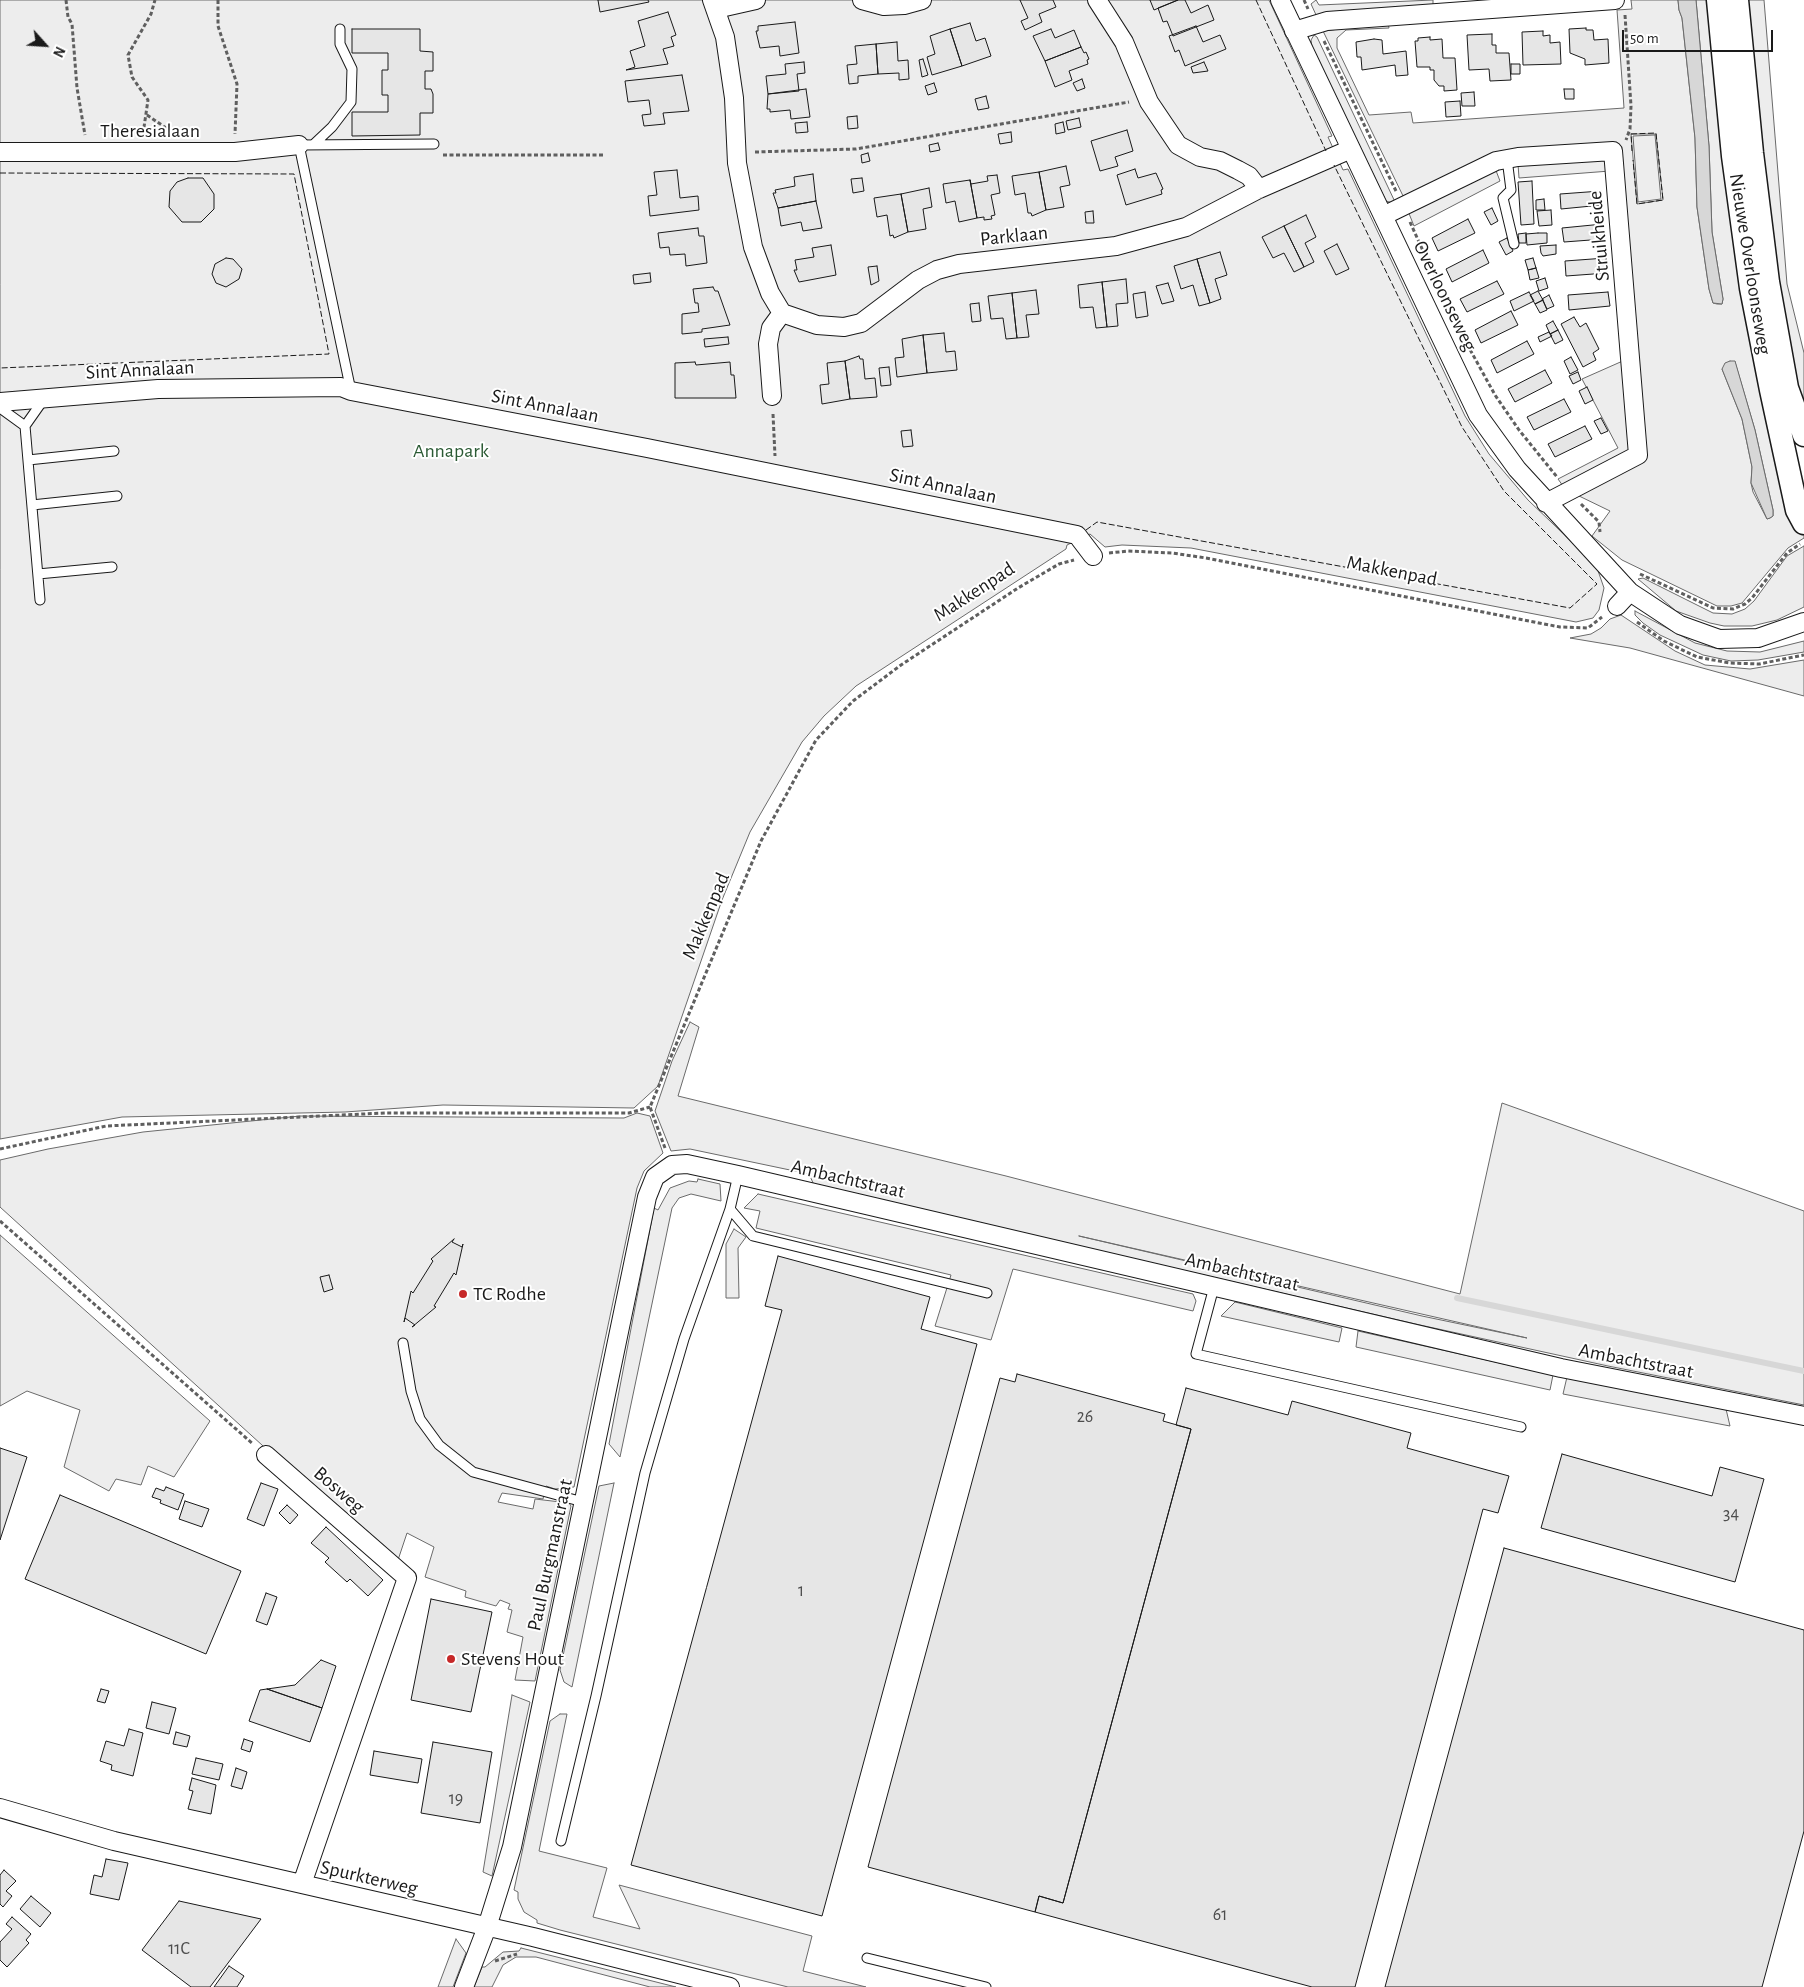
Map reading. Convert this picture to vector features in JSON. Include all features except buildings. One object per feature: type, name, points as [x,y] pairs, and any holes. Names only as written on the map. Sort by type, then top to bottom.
[{"type":"street","points":[[756,0],[714,4],[724,37],[734,98],[736,153],[753,247],[770,293],[782,313],[771,328],[768,344],[772,396]]},
{"type":"street","points":[[862,0],[884,6],[904,5],[922,0]]},
{"type":"street","points":[[1097,0],[1124,42],[1146,95],[1165,128],[1178,145],[1200,157],[1220,162],[1238,170],[1249,176],[1259,188]]},
{"type":"street","name":"Overloonseweg","points":[[1280,0],[1478,414],[1517,469],[1546,503],[1630,592],[1680,625],[1719,639],[1758,638],[1804,622]]},
{"type":"street","name":"Nieuwe Overloonseweg","points":[[1718,0],[1733,156],[1752,288],[1771,390],[1797,510],[1804,523]]},
{"type":"street","name":"Nieuwe Overloonseweg","points":[[1737,0],[1752,154],[1768,282],[1787,388],[1804,435]]},
{"type":"street","points":[[1294,31],[1327,21],[1614,1]]},
{"type":"street","name":"Theresialaan","points":[[0,152],[235,152],[306,144]]},
{"type":"street","name":"Parklaan","points":[[782,313],[817,325],[844,327],[861,323],[918,280],[937,270],[959,264],[1116,246],[1186,227],[1259,188],[1351,150]]},
{"type":"street","name":"Struikheide","points":[[1383,216],[1496,161],[1613,151],[1638,455],[1546,503]]},
{"type":"street","name":"Sint Annalaan","points":[[0,402],[158,389],[341,387],[351,391],[773,473],[1077,536],[1093,556]]},
{"type":"street","points":[[1617,606],[1630,592]]},
{"type":"street","name":"Ambachtstraat","points":[[672,1165],[687,1164],[738,1174],[1561,1368],[1804,1416]]},
{"type":"street","name":"Paul Burgmanstraat","points":[[464,1987],[487,1927],[512,1847],[647,1197],[655,1177],[672,1165]]},
{"type":"street","name":"Bosweg","points":[[266,1455],[407,1578],[302,1884]]},
{"type":"street","name":"Spurkterweg","points":[[0,1808],[114,1842],[487,1927],[730,1987]]},
{"type":"lane","points":[[306,144],[332,127],[351,102],[352,68],[340,44],[340,29]]},
{"type":"lane","points":[[306,144],[434,144]]},
{"type":"lane","points":[[306,144],[351,391]]},
{"type":"lane","points":[[1507,159],[1512,190],[1503,198],[1514,244]]},
{"type":"lane","points":[[40,600],[25,426],[45,397]]},
{"type":"lane","points":[[0,408],[25,426]]},
{"type":"lane","points":[[28,460],[114,451]]},
{"type":"lane","points":[[32,505],[118,496]]},
{"type":"lane","points":[[38,574],[112,567]]},
{"type":"lane","points":[[561,1841],[596,1696],[645,1473],[684,1340],[730,1209],[738,1174]]},
{"type":"lane","points":[[730,1209],[753,1236],[986,1293]]},
{"type":"lane","points":[[1214,1287],[1196,1354],[1521,1427]]},
{"type":"lane","points":[[403,1344],[411,1391],[420,1418],[439,1445],[473,1472],[583,1502]]},
{"type":"lane","points":[[867,1958],[986,1987]]},
{"type":"path","points":[[66,0],[68,17],[72,24],[77,88],[88,152]]},
{"type":"path","points":[[146,115],[148,100],[132,77],[128,55],[151,14],[155,0]]},
{"type":"path","points":[[218,0],[218,26],[237,84],[235,152]]},
{"type":"path","points":[[1304,0],[1403,206],[1440,288]]},
{"type":"path","points":[[1614,1],[1625,12],[1631,106],[1630,129],[1625,143]]},
{"type":"path","points":[[736,153],[856,149],[1120,104],[1146,95]]},
{"type":"path","points":[[434,144],[433,155],[605,155]]},
{"type":"path","points":[[1465,341],[1495,395],[1519,430],[1568,490],[1599,522],[1602,531],[1586,545]]},
{"type":"path","points":[[772,396],[775,453],[773,473]]},
{"type":"path","points":[[1618,579],[1635,571],[1713,608],[1733,609],[1745,604],[1752,598],[1787,553],[1804,542]]},
{"type":"path","name":"Makkenpad","points":[[650,1107],[761,841],[816,740],[853,701],[934,644],[1059,564],[1093,556],[1128,551],[1172,553],[1340,582],[1560,626],[1588,628],[1617,606]]},
{"type":"path","points":[[0,1150],[106,1126],[385,1113],[629,1113],[650,1107],[672,1165]]},
{"type":"path","points":[[0,1221],[266,1455]]},
{"type":"shaded area","name":"Annapark","points":[[0,0],[1269,0],[1332,136],[1328,137],[1343,170],[1348,169],[1465,416],[1489,454],[1528,500],[1596,565],[1604,588],[1599,610],[1593,618],[1576,622],[1191,548],[1122,545],[1105,547],[1090,534],[1067,545],[1066,549],[856,686],[824,716],[802,742],[750,832],[722,900],[658,1086],[634,1108],[443,1105],[345,1112],[122,1117],[0,1139]]},
{"type":"shaded area","points":[[1316,0],[1319,5],[1433,0],[1433,7],[1317,17],[1311,4]]},
{"type":"shaded area","points":[[1631,0],[1678,0],[1682,18],[1695,138],[1697,207],[1709,289],[1713,303],[1722,304],[1723,299],[1712,232],[1709,146],[1696,0],[1715,0],[1804,530],[1804,538],[1788,548],[1742,603],[1731,606],[1717,606],[1622,560],[1592,536],[1610,511],[1577,495],[1644,460],[1619,144],[1498,153],[1405,200],[1323,31],[1388,23],[1389,28],[1346,30],[1337,38],[1337,48],[1369,115],[1411,112],[1413,123],[1624,108],[1617,10],[1632,9]],"holes":[[[1631,134],[1656,134],[1663,200],[1637,204]],[[1735,362],[1755,430],[1773,510],[1773,516],[1767,519],[1753,492],[1751,483],[1752,467],[1742,419],[1722,369]]]},
{"type":"shaded area","points":[[1678,0],[1696,0],[1709,146],[1712,232],[1723,299],[1722,304],[1713,303],[1709,289],[1697,207],[1695,138],[1682,18]]},
{"type":"shaded area","points":[[1744,0],[1764,0],[1787,284],[1804,353],[1804,418],[1781,328]]},
{"type":"shaded area","points":[[1314,35],[1317,37],[1396,204],[1386,201],[1312,47],[1311,40]]},
{"type":"shaded area","points":[[1655,135],[1661,199],[1638,202],[1633,136]]},
{"type":"shaded area","points":[[1606,159],[1610,171],[1519,178],[1518,164]]},
{"type":"shaded area","points":[[1495,168],[1500,181],[1414,226],[1408,211]]},
{"type":"shaded area","points":[[1625,360],[1631,441],[1629,451],[1563,486],[1558,479],[1618,448],[1582,379]]},
{"type":"shaded area","points":[[1735,361],[1755,430],[1773,510],[1773,516],[1767,519],[1751,483],[1752,467],[1742,419],[1722,369],[1725,363]]},
{"type":"shaded area","points":[[1804,546],[1804,607],[1777,620],[1752,626],[1724,626],[1676,611],[1638,579],[1643,578],[1713,613],[1732,614],[1745,609],[1754,601],[1787,556]]},
{"type":"shaded area","points":[[1635,611],[1695,643],[1727,651],[1760,652],[1804,641],[1804,652],[1758,660],[1731,661],[1703,655],[1660,635],[1643,623],[1635,615]]},
{"type":"shaded area","points":[[1621,615],[1675,651],[1705,665],[1750,669],[1804,660],[1804,696],[1630,648],[1570,638],[1591,634],[1610,619]]},
{"type":"shaded area","points":[[690,1022],[699,1027],[678,1096],[1006,1176],[1460,1294],[1502,1103],[1804,1211],[1804,1405],[1608,1366],[1420,1325],[814,1185],[809,1174],[690,1149],[671,1151],[655,1111],[672,1061]],"holes":[[[1079,1236],[1527,1338],[1422,1316]]]},
{"type":"shaded area","points":[[637,1113],[650,1116],[663,1153],[644,1171],[637,1188],[574,1487],[555,1489],[546,1486],[543,1499],[502,1493],[498,1502],[533,1509],[535,1499],[569,1503],[571,1506],[535,1681],[515,1680],[523,1637],[507,1632],[512,1610],[508,1609],[510,1604],[500,1600],[496,1606],[465,1597],[466,1591],[425,1577],[434,1547],[407,1533],[398,1560],[328,1505],[0,1207],[0,1160],[48,1149],[143,1132],[300,1116],[624,1118]]},
{"type":"shaded area","points":[[698,1179],[720,1184],[721,1201],[691,1194],[679,1198],[672,1208],[620,1457],[609,1444],[654,1208],[658,1210],[670,1188],[689,1181],[697,1182]]},
{"type":"shaded area","points":[[758,1194],[1193,1294],[1196,1301],[1193,1311],[1013,1269],[991,1340],[935,1326],[951,1275],[756,1228],[760,1211],[744,1208]]},
{"type":"shaded area","points":[[734,1229],[746,1237],[738,1248],[739,1298],[726,1298],[726,1244]]},
{"type":"shaded area","points":[[0,1235],[210,1421],[174,1477],[148,1466],[141,1485],[116,1479],[109,1491],[64,1467],[80,1410],[27,1391],[0,1406]]},
{"type":"shaded area","points":[[1235,1302],[1342,1328],[1339,1342],[1221,1316]]},
{"type":"shaded area","points":[[1358,1331],[1553,1375],[1550,1390],[1356,1347]]},
{"type":"shaded area","points":[[1567,1377],[1726,1409],[1730,1426],[1563,1394]]},
{"type":"shaded area","points":[[614,1483],[572,1687],[564,1682],[560,1670],[599,1486]]},
{"type":"shaded area","points":[[512,1695],[530,1702],[492,1876],[483,1872]]},
{"type":"shaded area","points":[[560,1714],[567,1714],[539,1851],[607,1868],[593,1917],[640,1929],[619,1885],[812,1936],[803,1971],[866,1987],[788,1987],[560,1930],[537,1923],[537,1920],[524,1912],[518,1899],[518,1892],[514,1890],[550,1721]]},
{"type":"shaded area","points":[[456,1939],[466,1953],[453,1987],[438,1987]]},
{"type":"shaded area","points":[[521,1948],[676,1987],[650,1987],[536,1957],[516,1957],[503,1965],[492,1987],[474,1987],[482,1967],[485,1967],[503,1952],[519,1951]]},
{"type":"waterway","points":[[1457,1298],[1804,1371]]},
{"type":"fence","points":[[1256,0],[1326,151]]},
{"type":"fence","points":[[1632,151],[1631,134],[1656,133],[1663,200],[1637,204],[1633,160]]},
{"type":"fence","points":[[1086,530],[1097,522],[1570,608],[1597,584],[1504,491],[1462,427],[1334,165]]},
{"type":"fence","points":[[0,173],[294,174],[329,354],[0,368]]},
{"type":"place","name":"TC Rodhe","points":[[463,1294]]},
{"type":"place","name":"Stevens Hout","points":[[451,1659]]}]
